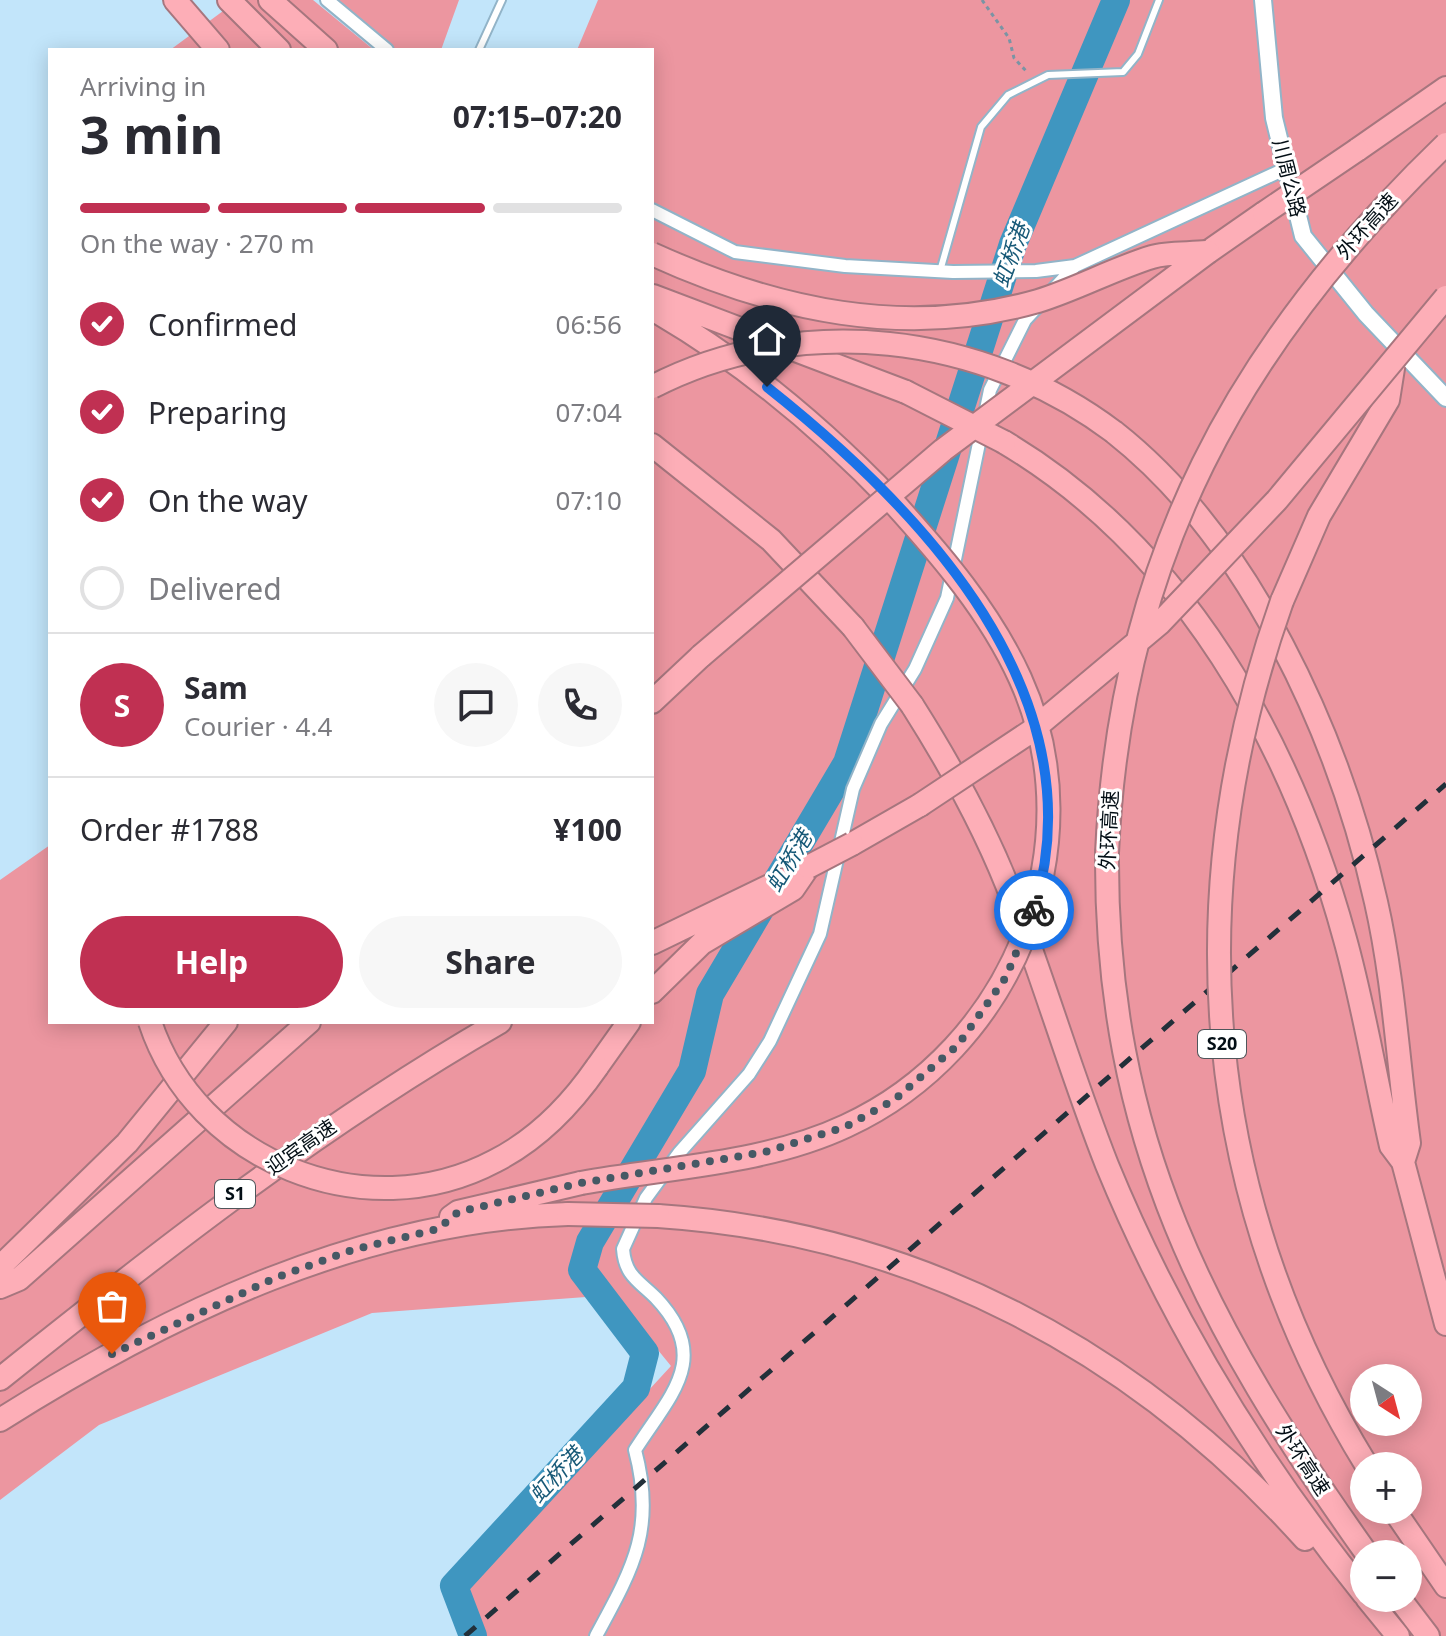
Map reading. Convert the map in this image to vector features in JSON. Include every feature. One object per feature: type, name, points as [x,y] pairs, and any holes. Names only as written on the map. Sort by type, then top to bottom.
[{"type":"highway","points":[[175,0],[213,48]]},
{"type":"highway","points":[[229,0],[277,48]]},
{"type":"highway","points":[[270,0],[324,48]]},
{"type":"highway","points":[[654,700],[701,656],[943,450],[1208,252],[1446,88]]},
{"type":"highway","name":"外环高速","points":[[1358,1540],[1235,1351],[1200,1285],[1165,1203],[1137,1117],[1119,1029],[1108,940],[1107,853],[1113,761],[1129,672],[1163,557],[1204,460],[1247,381],[1298,307],[1385,204],[1446,144]]},
{"type":"highway","points":[[654,255],[786,304],[848,316],[903,319],[959,317],[1013,307],[1079,287],[1153,256],[1208,252]]},
{"type":"highway","points":[[654,297],[906,392],[1004,442],[1078,494],[1138,548],[1190,609],[1235,676],[1286,777],[1331,892],[1357,988],[1391,1146],[1403,1162],[1446,1324]]},
{"type":"highway","name":"S20","points":[[1359,1452],[1294,1327],[1249,1196],[1223,1059],[1218,919],[1232,780],[1266,645],[1319,516],[1388,400],[1394,362],[1446,297]]},
{"type":"highway","points":[[438,1229],[458,1212],[581,1183],[792,1146],[870,1115],[917,1084],[958,1045],[992,1001],[1019,952],[1037,899],[1047,844],[1047,788],[1039,733],[1021,680],[996,634],[962,584],[893,502],[794,408],[730,359],[659,313],[654,306]]},
{"type":"highway","points":[[654,386],[717,361],[776,347],[837,341],[898,344],[961,356],[1021,377],[1077,406],[1114,432],[1174,488],[1213,538],[1268,623],[1324,738],[1354,819],[1384,945],[1409,1143],[1403,1162]]},
{"type":"highway","points":[[654,942],[852,844],[983,764],[1075,697],[1126,653],[1240,542],[1369,386],[1394,362]]},
{"type":"highway","points":[[654,447],[771,540],[853,627],[912,705],[959,783],[998,862],[1107,1164],[1167,1296],[1239,1422],[1297,1507],[1350,1576]]},
{"type":"highway","points":[[654,990],[702,943],[793,889],[808,867]]},
{"type":"highway","points":[[151,1024],[163,1055],[190,1095],[242,1144],[306,1176],[377,1188],[448,1180],[514,1151],[569,1105],[628,1024]]},
{"type":"highway","points":[[0,1271],[5,1262],[127,1143],[224,1024]]},
{"type":"highway","points":[[0,1287],[19,1279],[307,1024]]},
{"type":"highway","name":"迎宾高速","points":[[0,1379],[266,1171],[388,1089],[493,1026]]},
{"type":"highway","points":[[0,1420],[124,1348],[239,1293],[352,1250],[438,1229],[568,1214],[658,1216],[775,1230],[866,1253],[956,1285],[1043,1327],[1126,1377],[1202,1436],[1273,1503],[1337,1578],[1350,1586]]},
{"type":"highway","points":[[1404,1524],[1446,1586]]},
{"type":"highway","points":[[1378,1612],[1398,1636]]},
{"type":"highway","points":[[1410,1612],[1428,1636]]},
{"type":"street","points":[[327,0],[385,48]]},
{"type":"street","name":"川周公路","points":[[1263,0],[1274,118],[1303,236],[1366,314],[1446,398]]},
{"type":"street","points":[[654,211],[735,252],[845,266],[947,272],[1036,271],[1075,266],[1287,168]]},
{"type":"street","points":[[596,1636],[628,1577],[644,1529],[641,1475],[635,1450],[685,1374],[684,1348],[676,1325],[656,1298],[630,1277],[624,1263],[626,1239],[646,1198],[679,1153],[749,1074],[770,1041],[802,974],[820,934],[853,789],[881,724],[915,669],[947,598],[990,390],[1025,320],[1075,266]]},
{"type":"lane","points":[[480,48],[502,0]]},
{"type":"lane","points":[[947,272],[981,127],[1008,95],[1045,76],[1123,72],[1138,54],[1159,0]]},
{"type":"path","points":[[982,0],[1009,38],[1014,58],[1025,71],[1045,76]]},
{"type":"shaded area","points":[[238,0],[313,0],[372,48],[173,48]]},
{"type":"shaded area","points":[[327,0],[459,0],[442,48],[388,48]]},
{"type":"shaded area","points":[[598,0],[1446,0],[1446,1636],[481,1636],[452,1604],[671,1366],[613,1295],[372,1313],[99,1425],[0,1500],[0,880],[48,846],[48,1024],[654,1024],[654,48],[578,48]]},
{"type":"waterway","name":"虹桥港","points":[[473,1636],[454,1586],[636,1388],[645,1353],[582,1270],[590,1242],[692,1071],[710,994],[847,763],[1013,244],[1116,0]]},
{"type":"railway","points":[[465,1636],[1446,784]]},
{"type":"way so far","points":[[112,1354],[187,1316],[275,1278],[352,1250],[438,1229],[458,1212],[581,1183],[792,1146],[819,1138],[870,1115],[917,1084],[976,1024],[1019,952],[1034,910]]},
{"type":"route","points":[[767,387],[834,443],[893,502],[962,584],[1010,658],[1039,733],[1047,788],[1047,844],[1034,910]]}]
